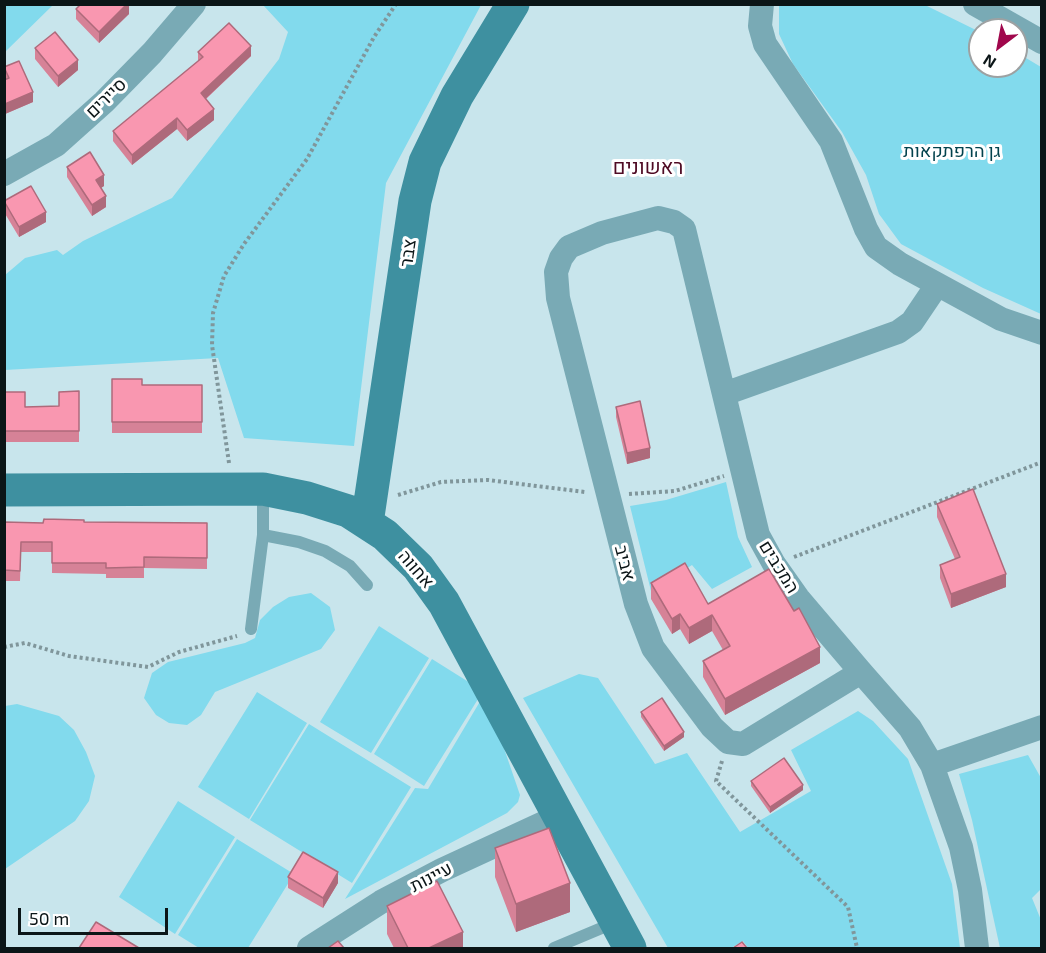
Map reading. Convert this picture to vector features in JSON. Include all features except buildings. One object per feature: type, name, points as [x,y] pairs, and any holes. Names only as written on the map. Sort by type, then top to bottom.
[{"type":"street","name":"סיירים","points":[[4,174],[56,145],[105,102],[194,4]]},
{"type":"street","name":"צבר","points":[[368,513],[416,201],[425,162],[457,96],[513,4]]},
{"type":"street","points":[[762,4],[760,26],[765,44],[831,141],[866,229],[876,247],[900,264],[1001,319],[1041,333]]},
{"type":"street","points":[[975,4],[1041,42]]},
{"type":"street","name":"המכבים","points":[[602,233],[658,218],[674,222],[684,229],[758,535],[774,564],[798,598],[910,728],[933,765],[960,848],[970,890],[977,948]]},
{"type":"street","name":"אביב","points":[[602,233],[569,247],[561,258],[556,272],[558,298],[636,604],[653,648],[712,727],[728,742],[742,744],[861,672]]},
{"type":"street","points":[[724,394],[898,332],[912,322],[937,285]]},
{"type":"street","name":"אחווה","points":[[4,490],[248,488],[307,498],[348,511],[368,513],[385,535],[418,567],[444,603],[623,935]]},
{"type":"street","points":[[933,765],[1041,727]]},
{"type":"street","name":"עיינות","points":[[309,948],[381,902],[442,870],[559,816]]},
{"type":"lane","points":[[246,631],[263,535],[248,488]]},
{"type":"lane","points":[[263,535],[299,542],[325,551],[350,566],[367,585]]},
{"type":"lane","points":[[554,948],[623,935]]},
{"type":"path","points":[[248,488],[212,345],[213,312],[224,276],[244,244],[307,159],[374,37],[396,4]]},
{"type":"path","points":[[774,564],[1041,462]]},
{"type":"path","points":[[368,513],[441,482],[488,480],[608,495],[675,491],[742,470]]},
{"type":"path","points":[[4,647],[25,644],[69,656],[148,667],[179,652],[236,638],[246,631]]},
{"type":"path","points":[[716,781],[848,907],[857,948]]},
{"type":"green space","points":[[5,4],[53,4],[53,5],[5,52]]},
{"type":"green space","points":[[263,5],[481,5],[386,183],[354,446],[244,438],[218,358],[5,370],[5,275],[25,258],[57,250],[63,255],[83,241],[172,198],[279,59],[288,32]]},
{"type":"green space","name":"גן הרפתקאות","points":[[779,5],[925,5],[968,26],[968,78],[1028,78],[1028,59],[1041,67],[1041,314],[983,288],[901,244],[879,214],[866,175],[842,132],[793,64],[779,34]]},
{"type":"green space","points":[[726,482],[738,537],[752,567],[712,589],[692,565],[651,591],[630,506],[666,500]]},
{"type":"green space","points":[[311,593],[330,607],[335,630],[321,649],[215,692],[201,715],[187,725],[169,723],[156,715],[144,698],[152,673],[168,662],[245,643],[255,638],[260,620],[273,607],[289,597]]},
{"type":"green space","points":[[379,626],[429,658],[371,753],[320,722]]},
{"type":"green space","points":[[432,659],[483,691],[424,786],[374,754]]},
{"type":"green space","points":[[579,674],[598,678],[655,764],[687,753],[740,832],[811,791],[791,750],[858,711],[873,721],[908,759],[952,884],[960,948],[748,948],[743,941],[731,948],[668,948],[523,698]]},
{"type":"green space","points":[[257,692],[307,723],[249,819],[198,787]]},
{"type":"green space","points":[[485,693],[520,795],[518,802],[507,813],[345,899],[415,788],[428,789]]},
{"type":"green space","points":[[17,704],[59,716],[74,730],[95,776],[89,801],[75,821],[5,869],[5,706]]},
{"type":"green space","points":[[309,724],[411,787],[352,883],[250,820]]},
{"type":"green space","points":[[1028,755],[1041,778],[1041,889],[1032,898],[1041,920],[1041,948],[1000,948],[972,820],[959,774]]},
{"type":"green space","points":[[178,801],[235,837],[175,934],[119,897]]},
{"type":"green space","points":[[237,839],[294,874],[248,948],[199,948],[178,935]]},
{"type":"district","name":"ראשונים","points":[[648,167]]}]
